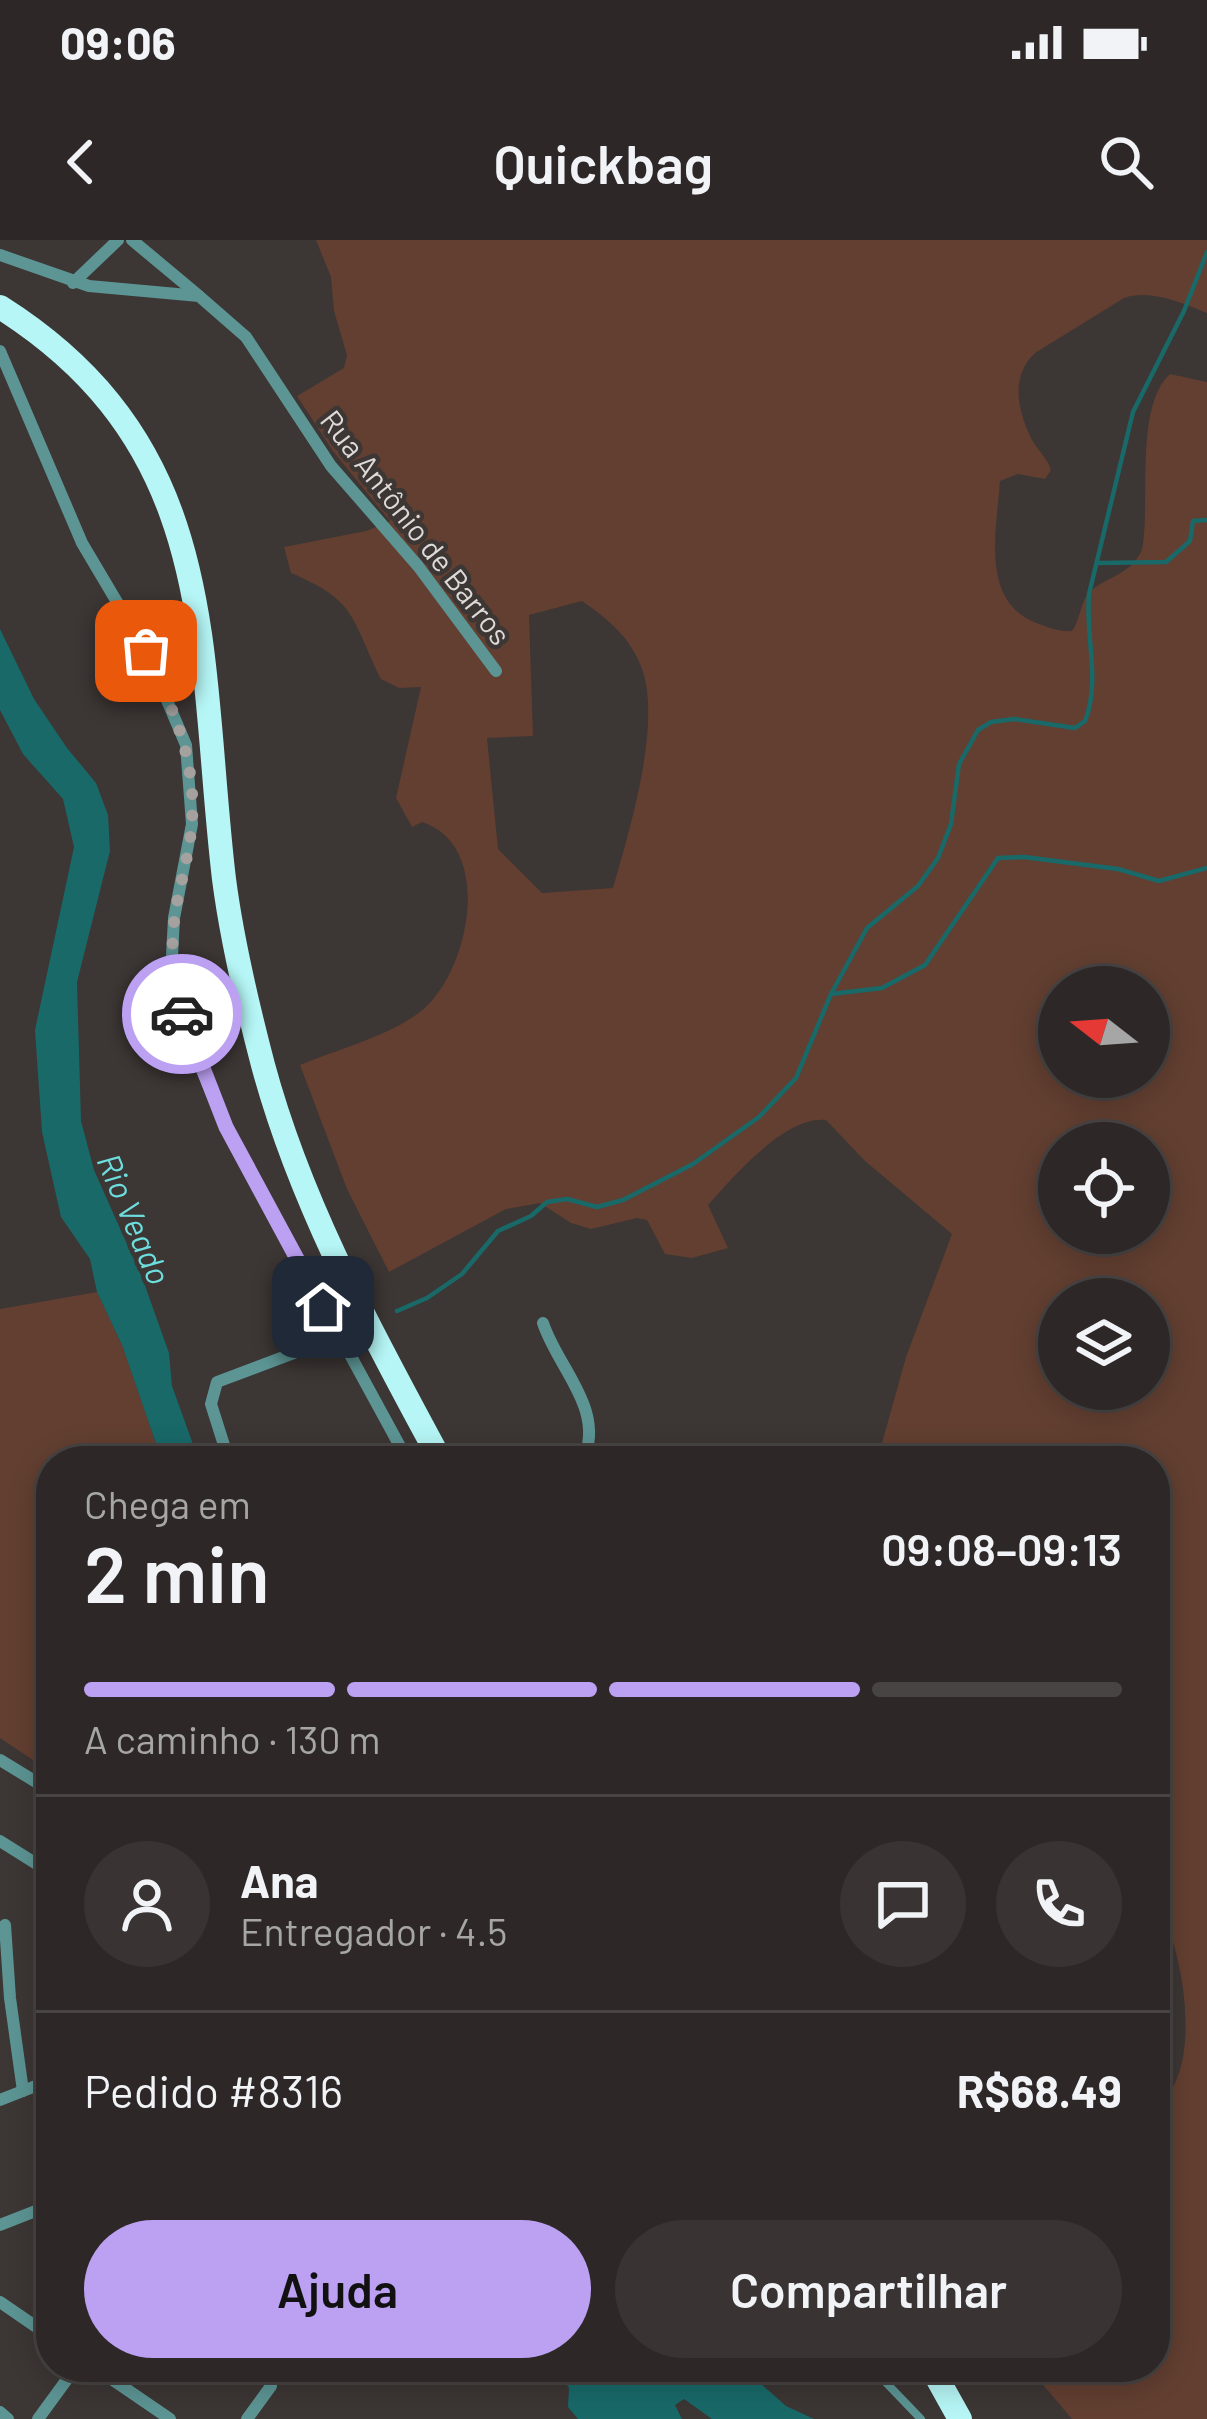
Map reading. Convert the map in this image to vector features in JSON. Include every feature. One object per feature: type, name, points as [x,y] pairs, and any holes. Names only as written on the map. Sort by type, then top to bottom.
[{"type":"highway","points":[[0,307],[86,376],[147,456],[166,496],[192,581],[205,659],[229,915],[272,1099],[348,1288],[433,1446]]},
{"type":"highway","points":[[939,2382],[959,2419]]},
{"type":"street","points":[[73,283],[118,240]]},
{"type":"street","name":"Rua Antônio de Barros","points":[[132,240],[246,337],[331,466],[418,566],[496,671]]},
{"type":"street","points":[[0,255],[73,283],[199,296]]},
{"type":"street","points":[[0,351],[82,543],[146,651],[180,725],[192,804],[172,938],[181,1013],[226,1127],[396,1446]]},
{"type":"street","points":[[543,1323],[554,1355],[586,1405],[588,1446]]},
{"type":"street","points":[[224,1446],[211,1404],[217,1382],[339,1336]]},
{"type":"street","points":[[0,1760],[36,1782]]},
{"type":"street","points":[[0,1841],[36,1863]]},
{"type":"street","points":[[5,1925],[5,1998],[23,2091]]},
{"type":"street","points":[[0,2100],[36,2086]]},
{"type":"street","points":[[0,2224],[36,2211]]},
{"type":"street","points":[[0,2302],[36,2327]]},
{"type":"street","points":[[38,2419],[65,2382]]},
{"type":"street","points":[[116,2382],[170,2419]]},
{"type":"street","points":[[248,2419],[271,2386]]},
{"type":"street","points":[[0,2412],[8,2419]]},
{"type":"lane","points":[[885,2382],[921,2419]]},
{"type":"shaded area","points":[[316,240],[1207,240],[1207,313],[1155,296],[1124,298],[1027,362],[1019,382],[1022,414],[1051,470],[1045,479],[1018,474],[1000,481],[995,540],[1005,597],[1034,622],[1072,631],[1088,594],[1130,566],[1142,550],[1148,432],[1159,389],[1170,374],[1207,382],[1207,2419],[1072,2419],[1041,2382],[1170,2382],[1170,2091],[1181,2067],[1185,2008],[1170,1933],[1170,1446],[881,1446],[906,1357],[952,1234],[865,1161],[826,1120],[810,1121],[778,1137],[708,1205],[728,1248],[692,1258],[665,1254],[647,1220],[591,1229],[571,1223],[540,1203],[506,1209],[389,1272],[347,1189],[300,1065],[393,1029],[437,994],[462,942],[467,883],[460,857],[445,836],[422,822],[412,827],[396,798],[421,687],[399,688],[381,679],[350,614],[329,593],[291,573],[284,547],[366,531],[390,521],[333,451],[297,396],[344,368],[347,355],[334,311],[331,277]],"holes":[[[582,601],[632,648],[647,692],[646,748],[634,809],[613,888],[542,893],[498,849],[487,738],[533,736],[529,615]]]},
{"type":"shaded area","points":[[97,1292],[122,1345],[157,1446],[36,1446],[36,1762],[0,1738],[0,1309]]},
{"type":"water","points":[[0,629],[34,699],[96,783],[108,815],[110,851],[77,982],[81,1121],[94,1170],[143,1280],[169,1353],[172,1386],[194,1446],[157,1446],[122,1345],[97,1292],[90,1259],[61,1217],[42,1132],[35,1030],[74,847],[63,799],[23,754],[0,710]]},
{"type":"water","points":[[565,2382],[759,2382],[786,2406],[814,2419],[712,2419],[684,2399],[675,2405],[682,2419],[578,2419],[568,2407]]},
{"type":"waterway","points":[[397,1311],[462,1274],[498,1231],[531,1216],[547,1202],[567,1199],[597,1207],[623,1200],[693,1164],[759,1117],[796,1078],[831,994],[867,928],[918,886],[938,858],[951,824],[959,764],[978,730],[991,722],[1014,719],[1075,728],[1085,721],[1092,690],[1089,594],[1133,412],[1184,311],[1207,252]]},
{"type":"waterway","points":[[1097,563],[1166,562],[1190,541],[1193,521],[1207,520]]},
{"type":"waterway","points":[[831,994],[882,988],[925,965],[998,858],[1118,869],[1159,881],[1207,868]]},
{"type":"way so far","points":[[146,651],[180,725],[190,769],[192,824],[174,918],[172,956],[182,1014]]},
{"type":"route","points":[[182,1014],[226,1127],[323,1307]]},
{"type":"water label","name":"Rio Veado","points":[[134,1219]]}]
